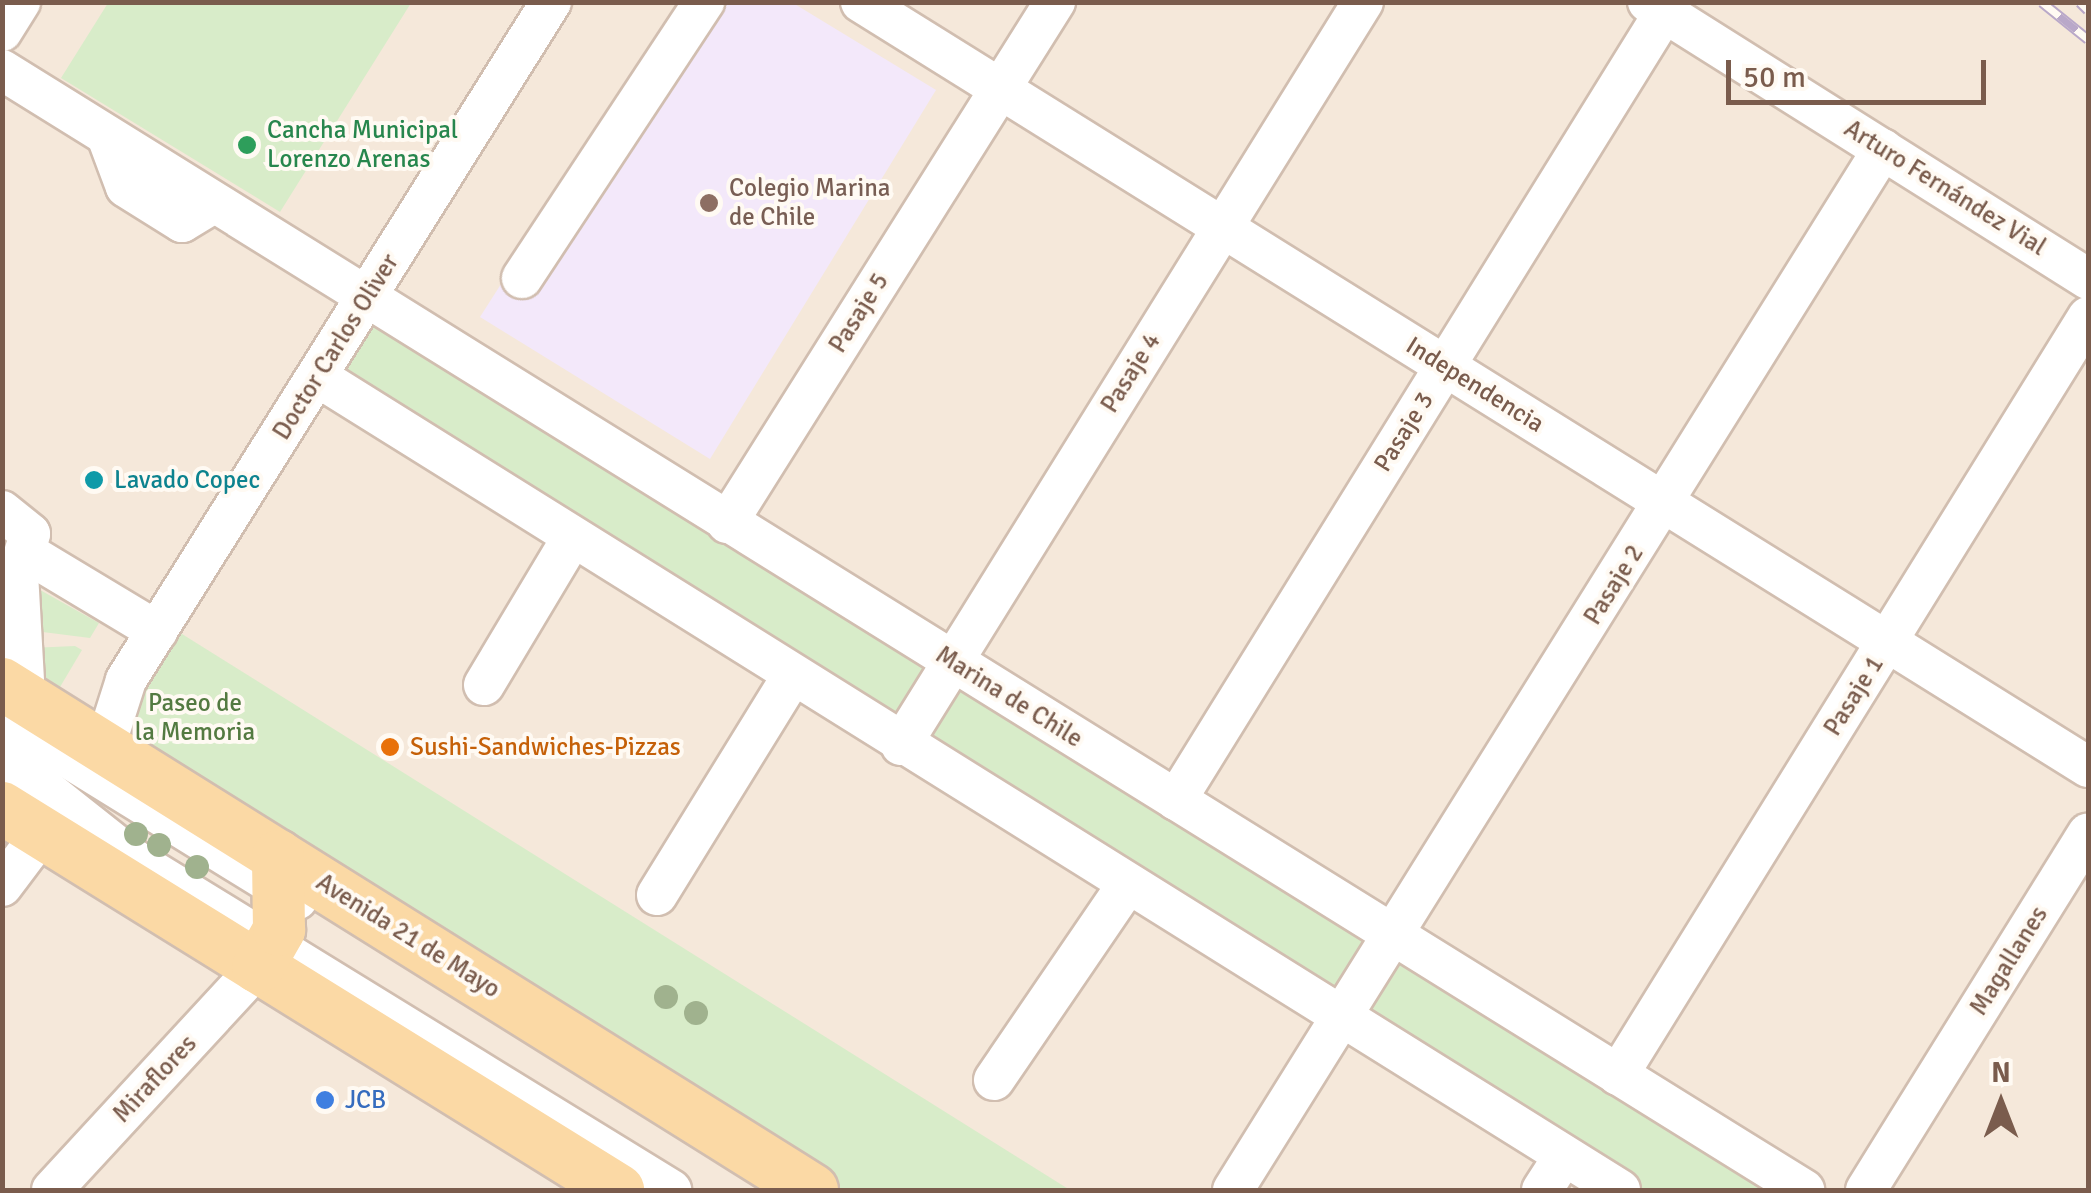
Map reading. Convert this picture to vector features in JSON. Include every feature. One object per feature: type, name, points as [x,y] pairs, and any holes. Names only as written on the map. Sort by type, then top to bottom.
[{"type":"main road","name":"Avenida 21 de Mayo","points":[[10,700],[104,746],[280,873],[812,1190]]},
{"type":"main road","points":[[22,821],[266,956],[599,1186]]},
{"type":"main road","points":[[266,956],[280,873]]},
{"type":"street","points":[[2,31],[20,2]]},
{"type":"street","name":"Doctor Carlos Oliver","points":[[104,746],[112,705],[550,2]]},
{"type":"street","points":[[522,278],[704,2]]},
{"type":"street","name":"Independencia","points":[[861,2],[2088,767]]},
{"type":"street","name":"Pasaje 5","points":[[728,522],[1055,2]]},
{"type":"street","name":"Pasaje 4","points":[[901,745],[1364,2]]},
{"type":"street","name":"Arturo Fernández Vial","points":[[1656,8],[2088,279]]},
{"type":"street","name":"Pasaje 3","points":[[1176,800],[1445,366],[1656,8]]},
{"type":"street","name":"Marina de Chile","points":[[2,70],[1804,1190]]},
{"type":"street","name":"Pasaje 2","points":[[1233,1190],[1396,936],[1883,150]]},
{"type":"street","name":"Pasaje 1","points":[[1618,1075],[2088,317]]},
{"type":"street","points":[[318,377],[901,745],[1620,1190]]},
{"type":"street","points":[[2,510],[30,534],[22,563],[10,700],[768,1190]]},
{"type":"street","points":[[484,685],[572,538]]},
{"type":"street","points":[[22,563],[157,631]]},
{"type":"street","points":[[657,894],[792,676]]},
{"type":"street","points":[[2,754],[96,833],[266,956],[670,1190]]},
{"type":"street","points":[[2,886],[22,821]]},
{"type":"street","name":"Magallanes","points":[[1866,1190],[2088,833]]},
{"type":"street","points":[[994,1080],[1127,885]]},
{"type":"street","name":"Miraflores","points":[[53,1190],[266,956]]},
{"type":"street","points":[[1542,1190],[1564,1156]]},
{"type":"shaded area","points":[[3,3],[2088,3],[2088,1190],[3,1190]]},
{"type":"shaded area","name":"Colegio Marina de Chile","points":[[680,3],[793,3],[936,90],[710,459],[480,317]]},
{"type":"green space","name":"Cancha Municipal Lorenzo Arenas","points":[[108,2],[411,3],[280,212],[61,78]]},
{"type":"green space","points":[[371,321],[1772,1190],[1641,1190],[333,379]]},
{"type":"green space","points":[[24,581],[99,623],[90,638],[27,630]]},
{"type":"green space","name":"Paseo de la Memoria","points":[[166,624],[1070,1190],[839,1190],[132,756],[120,708]]},
{"type":"green space","points":[[75,646],[82,650],[60,687],[31,669],[30,648]]},
{"type":"railway","points":[[2042,2],[2088,39]]},
{"type":"railway","points":[[2080,2],[2088,10]]},
{"type":"place","name":"Cancha Municipal Lorenzo Arenas","points":[[247,145]]},
{"type":"place","name":"Colegio Marina de Chile","points":[[709,203]]},
{"type":"place","name":"Lavado Copec","points":[[94,480]]},
{"type":"place","name":"Sushi-Sandwiches-Pizzas","points":[[390,747]]},
{"type":"place","name":"JCB","points":[[325,1100]]}]
